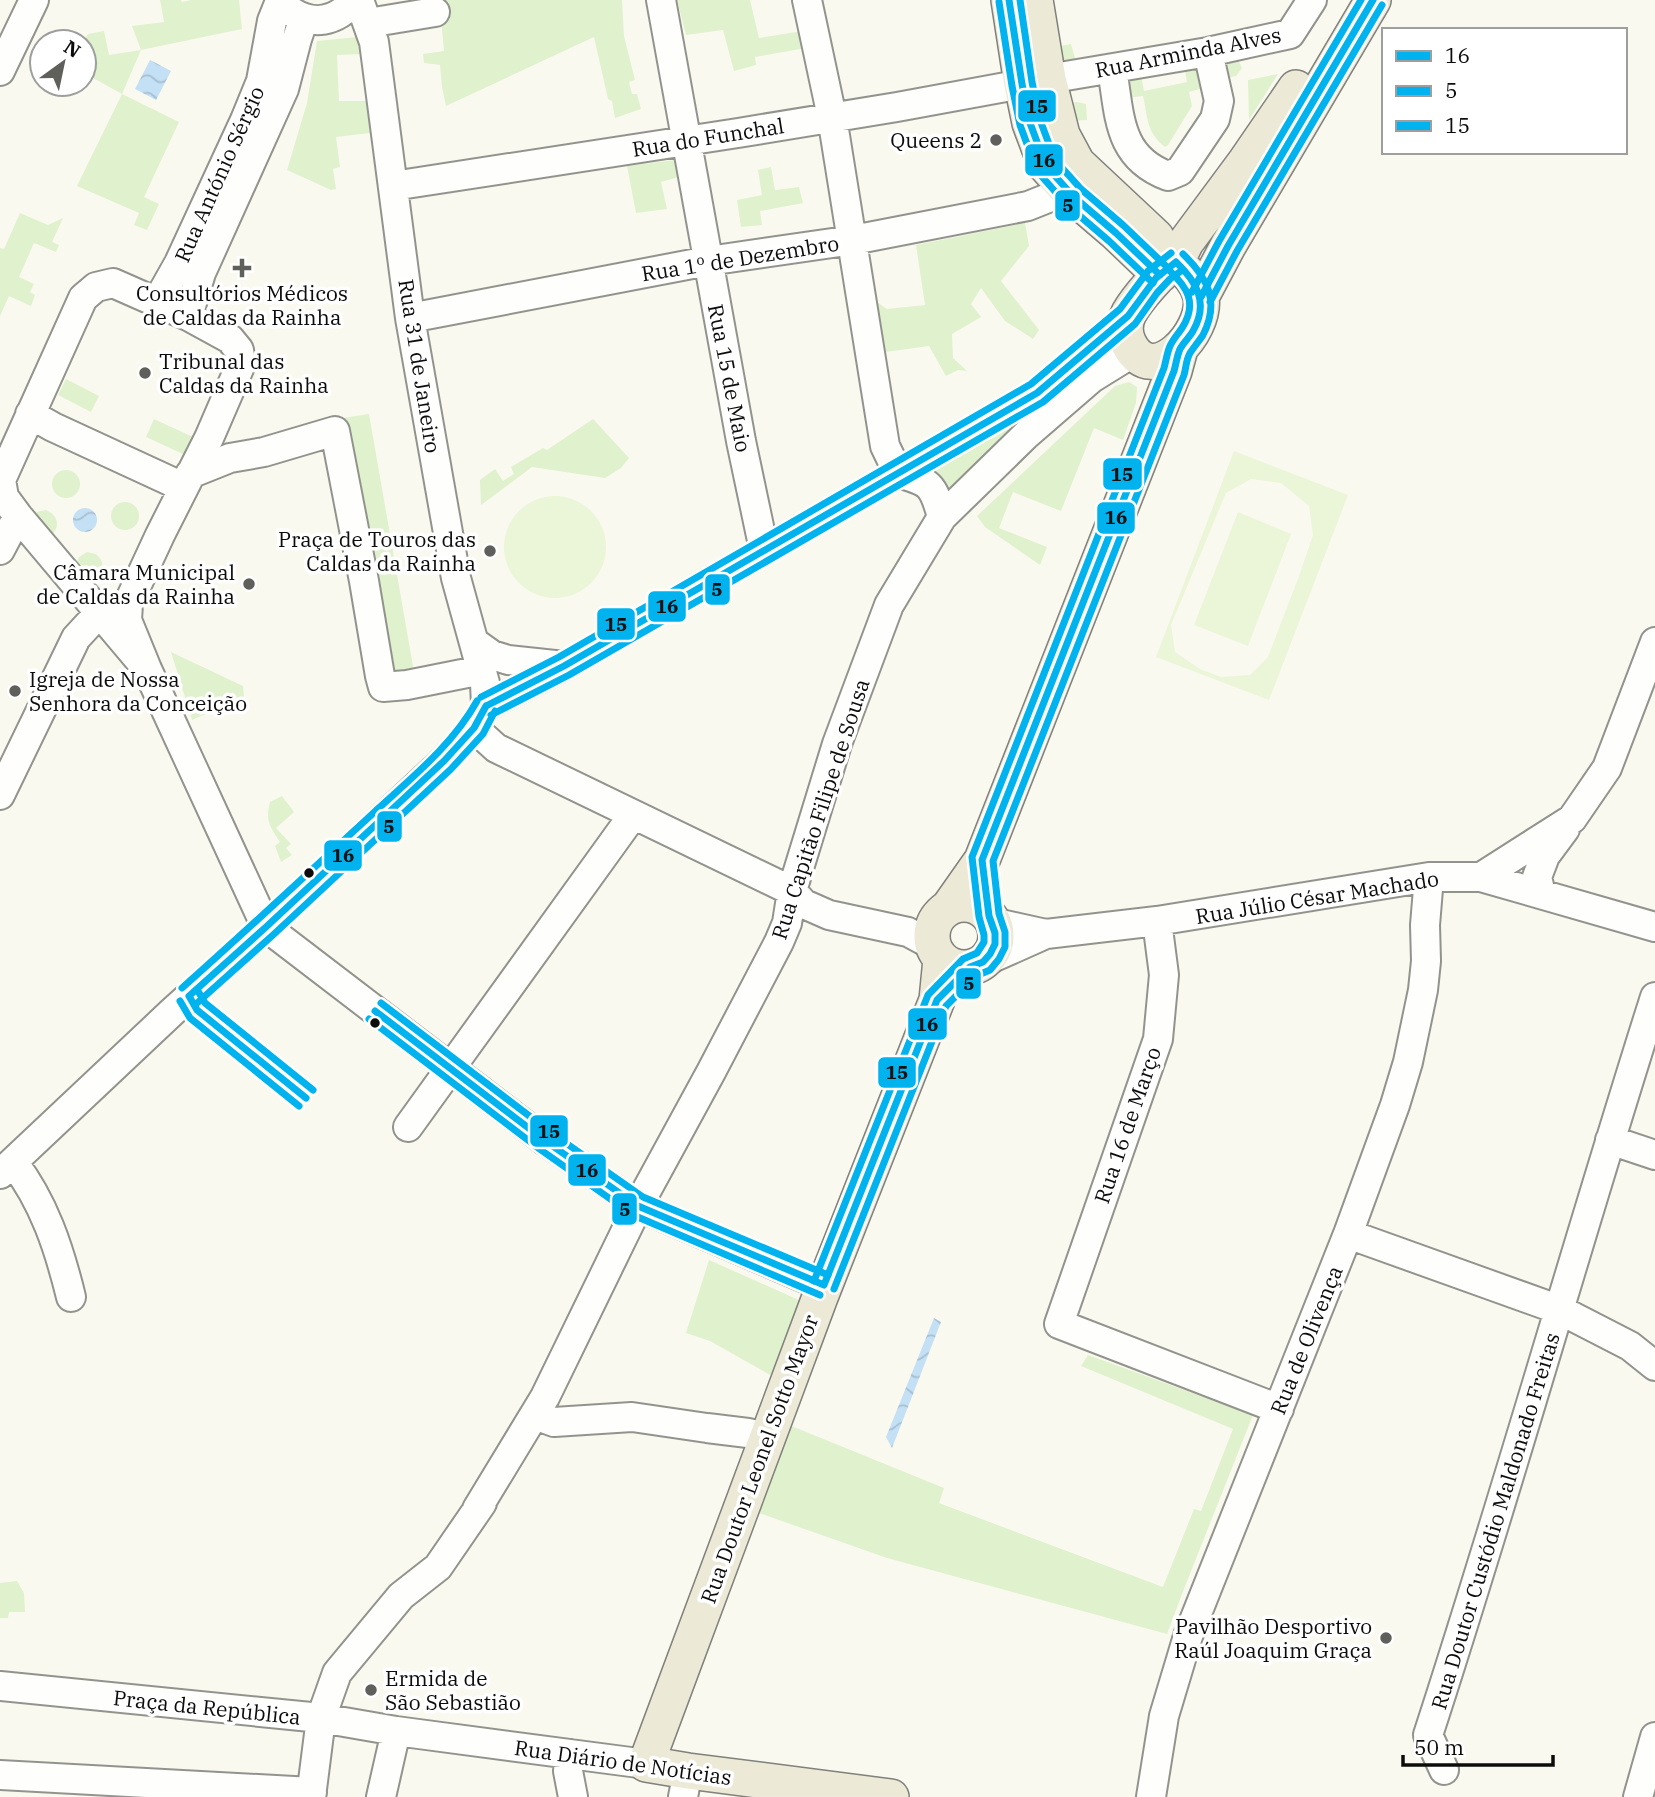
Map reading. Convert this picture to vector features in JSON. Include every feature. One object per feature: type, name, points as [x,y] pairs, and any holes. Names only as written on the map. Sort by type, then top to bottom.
[{"type":"main road","points":[[1009,0],[1035,81],[1077,163],[1165,247],[1170,267]]},
{"type":"main road","points":[[1035,0],[1035,81],[1031,123],[1046,166],[1122,239],[1170,267],[1192,278],[1201,297],[1199,317],[1187,341],[1174,354],[1158,361],[1140,356],[1125,334],[1128,316],[1135,304],[1170,267],[1270,126],[1332,35],[1352,0]]},
{"type":"main road","points":[[1201,297],[1238,228],[1373,0]]},
{"type":"main road","name":"Rua Doutor Leonel Sotto Mayor","points":[[646,1764],[824,1285],[937,1000],[946,943],[982,860],[1174,371],[1180,349]]},
{"type":"main road","name":"Rua Doutor Leonel Sotto Mayor","points":[[1140,356],[1154,417]]},
{"type":"main road","name":"Rua Doutor Leonel Sotto Mayor","points":[[946,943],[990,954],[995,944],[982,860]]},
{"type":"main road","points":[[946,943],[960,904],[980,909],[991,919]]},
{"type":"main road","name":"Rua Diário de Notícias","points":[[646,1764],[686,1784],[891,1797]]},
{"type":"street","points":[[0,71],[34,0]]},
{"type":"street","name":"Rua 15 de Maio","points":[[661,0],[741,441],[764,550]]},
{"type":"street","points":[[807,0],[832,117],[885,446],[898,473],[921,479],[935,494],[942,517]]},
{"type":"street","name":"Rua Arminda Alves","points":[[1035,81],[1208,52],[1290,34],[1312,0]]},
{"type":"street","points":[[280,1],[291,12],[304,19],[318,21],[357,9],[435,12]]},
{"type":"street","name":"Rua António Sérgio","points":[[157,302],[246,120],[261,81],[272,22],[280,1]]},
{"type":"street","name":"Rua 31 de Janeiro","points":[[357,9],[374,42],[410,318],[456,578],[485,683],[480,717]]},
{"type":"street","name":"Rua António Sérgio","points":[[188,316],[201,273],[284,89],[296,39],[304,19]]},
{"type":"street","points":[[1112,69],[1122,132],[1130,148],[1156,172],[1168,176],[1180,171],[1214,120],[1219,101],[1208,52]]},
{"type":"street","name":"Rua do Funchal","points":[[393,186],[687,141],[1035,81]]},
{"type":"street","name":"Rua 1º de Dezembro","points":[[410,318],[708,261],[853,240],[1028,206],[1068,190]]},
{"type":"street","points":[[0,550],[5,493],[30,414],[83,298],[96,287],[113,283],[188,316],[230,339],[239,350],[241,364],[209,438],[128,604],[127,620],[266,927],[584,1169],[638,1206],[824,1285]]},
{"type":"street","points":[[71,1297],[49,1224],[31,1187],[6,1168],[443,761],[480,717],[1037,393],[1128,316]]},
{"type":"street","name":"Rua Capitão Filipe de Sousa","points":[[321,1718],[337,1673],[349,1656],[401,1596],[438,1567],[480,1506],[535,1415],[638,1206],[779,942],[787,923],[792,891],[836,744],[889,605],[942,517],[1025,436],[1092,378],[1140,356]]},
{"type":"street","points":[[30,414],[53,427],[187,480],[230,458],[264,452],[335,431],[383,687],[482,670]]},
{"type":"street","points":[[5,493],[147,669]]},
{"type":"street","points":[[0,795],[76,639],[100,612],[128,604]]},
{"type":"street","points":[[474,642],[492,655],[508,660],[564,666]]},
{"type":"street","points":[[1541,894],[1537,877],[1545,856],[1607,768],[1655,642]]},
{"type":"street","points":[[480,717],[496,748],[792,891],[804,904],[829,915],[946,943],[1046,934]]},
{"type":"street","points":[[408,1127],[633,815]]},
{"type":"street","points":[[1481,877],[1573,819]]},
{"type":"street","name":"Rua Júlio César Machado","points":[[1046,934],[1157,922],[1429,877],[1481,877],[1655,927]]},
{"type":"street","name":"Rua de Olivença","points":[[1151,1797],[1164,1716],[1188,1636],[1348,1234],[1408,1062],[1423,990],[1426,961],[1424,925],[1429,877]]},
{"type":"street","points":[[991,919],[1046,934]]},
{"type":"street","name":"Rua 16 de Março","points":[[1157,922],[1164,975],[1158,1039],[1059,1324],[1279,1409]]},
{"type":"street","name":"Rua Doutor Custódio Maldonado Freitas","points":[[1444,1770],[1427,1735],[1467,1613],[1655,997]]},
{"type":"street","points":[[1610,1140],[1655,1155]]},
{"type":"street","points":[[1348,1234],[1560,1310],[1630,1346],[1655,1366]]},
{"type":"street","points":[[535,1415],[554,1422],[632,1417],[768,1437]]},
{"type":"street","name":"Praça da República","points":[[0,1686],[321,1718],[311,1794],[0,1775]]},
{"type":"street","name":"Rua Diário de Notícias","points":[[321,1718],[396,1731],[646,1764]]},
{"type":"street","points":[[381,1797],[396,1731]]},
{"type":"street","points":[[1638,1797],[1655,1737]]},
{"type":"street","points":[[570,1754],[568,1771],[573,1797]]},
{"type":"green space","points":[[160,0],[239,0],[242,29],[141,50],[132,26],[164,22]]},
{"type":"green space","points":[[432,0],[622,0],[624,36],[635,80],[629,82],[632,94],[637,94],[641,109],[615,118],[594,37],[446,106],[440,65],[424,63],[423,54],[444,51],[441,19]]},
{"type":"green space","points":[[677,0],[750,0],[759,38],[802,31],[806,48],[755,57],[756,65],[734,71],[723,30],[686,35]]},
{"type":"green space","points":[[104,31],[109,55],[141,50],[122,94],[98,81],[98,32]]},
{"type":"green space","points":[[358,37],[363,54],[337,55],[339,101],[366,101],[370,133],[336,137],[340,167],[333,169],[336,189],[331,190],[287,170],[307,103],[317,41]]},
{"type":"green space","points":[[1071,44],[1077,65],[1062,61],[1054,47]]},
{"type":"green space","points":[[1236,55],[1242,68],[1236,76],[1222,79],[1221,63]]},
{"type":"green space","points":[[1196,64],[1207,87],[1189,92],[1192,106],[1165,147],[1151,130],[1143,96],[1127,98],[1127,79],[1141,75],[1144,91],[1187,82],[1184,66]]},
{"type":"green space","points":[[1278,74],[1249,120],[1248,80]]},
{"type":"green space","points":[[122,94],[179,122],[144,197],[159,204],[147,230],[134,225],[139,213],[77,186]]},
{"type":"green space","points":[[1068,103],[1086,104],[1087,120],[1072,121]]},
{"type":"green space","points":[[676,160],[679,177],[661,182],[667,209],[636,213],[627,166]]},
{"type":"green space","points":[[771,167],[775,190],[799,187],[803,203],[760,211],[762,225],[741,227],[737,200],[762,195],[758,170]]},
{"type":"green space","points":[[20,213],[48,225],[63,218],[52,242],[59,245],[56,252],[34,243],[19,277],[34,284],[30,292],[35,295],[31,306],[9,296],[0,316],[0,248],[4,249]]},
{"type":"green space","points":[[1025,223],[1029,246],[1001,281],[1039,330],[1033,339],[1005,321],[981,288],[971,304],[981,317],[952,334],[953,358],[967,371],[958,370],[946,376],[929,346],[885,352],[877,302],[887,309],[925,305],[916,245]]},
{"type":"green space","points":[[1109,336],[1114,352],[947,501],[924,466]]},
{"type":"green space","points":[[66,379],[99,396],[91,412],[58,395]]},
{"type":"green space","points":[[1129,382],[1137,387],[1136,403],[1123,440],[1094,428],[1061,511],[1013,492],[999,528],[1047,547],[1040,565],[985,527],[977,516],[1115,386]]},
{"type":"green space","points":[[369,414],[414,672],[391,676],[343,418]]},
{"type":"green space","points":[[154,419],[193,437],[185,455],[146,437]]},
{"type":"green space","points":[[593,419],[629,458],[621,468],[605,478],[532,467],[481,505],[480,480],[495,469],[503,481],[514,474],[511,467],[543,448],[547,450]]},
{"type":"green space","points":[[1234,451],[1348,495],[1269,700],[1156,657]],"holes":[[[1251,479],[1281,483],[1309,506],[1313,535],[1268,657],[1250,675],[1221,677],[1200,669],[1175,652],[1171,625],[1226,493]]]},
{"type":"green space","points":[[66,470],[76,474],[80,484],[76,494],[66,498],[56,494],[52,484],[56,474]]},
{"type":"green space","points":[[555,496],[575,500],[591,511],[602,527],[606,547],[602,567],[591,583],[575,594],[555,598],[535,594],[519,583],[508,567],[504,547],[508,527],[519,511],[535,500]]},
{"type":"green space","points":[[125,502],[135,506],[139,516],[135,526],[125,530],[115,526],[111,516],[115,506]]},
{"type":"green space","points":[[46,510],[54,515],[57,522],[53,534],[49,537],[34,515]]},
{"type":"green space","points":[[1238,512],[1291,534],[1248,646],[1194,625]]},
{"type":"green space","points":[[87,552],[96,554],[103,565],[101,572],[90,579],[76,565],[79,557]]},
{"type":"green space","points":[[171,652],[243,686],[244,697],[192,720]]},
{"type":"green space","points":[[282,796],[294,812],[276,828],[291,844],[286,848],[292,855],[281,862],[275,846],[280,842],[271,827],[268,814],[270,802]]},
{"type":"green space","points":[[709,1260],[801,1301],[772,1376],[710,1341],[686,1333]]},
{"type":"green space","points":[[1088,1355],[1253,1415],[1167,1634],[887,1558],[756,1512],[789,1425],[944,1488],[939,1503],[1163,1587],[1194,1509],[1201,1511],[1233,1429],[1081,1366]]},
{"type":"green space","points":[[17,1581],[24,1593],[25,1612],[9,1612],[8,1618],[0,1618],[0,1583]]},
{"type":"water","points":[[150,60],[171,71],[156,100],[135,89]]},
{"type":"water","points":[[85,508],[94,511],[97,520],[94,529],[85,532],[76,529],[73,520],[76,511]]},
{"type":"water","points":[[934,1318],[941,1322],[892,1448],[886,1437]]},
{"type":"transit line","name":"16","points":[[1009,0],[1030,123],[1046,166],[1074,197],[1160,275]]},
{"type":"transit line","name":"15","points":[[1020,0],[1040,120],[1055,160],[1081,189],[1167,267]]},
{"type":"transit line","name":"15","points":[[1192,292],[1219,241],[1361,0]]},
{"type":"transit line","name":"16","points":[[1201,297],[1228,246],[1373,0]]},
{"type":"transit line","name":"5","points":[[999,2],[1020,125],[1037,171],[1067,205],[1153,283]]},
{"type":"transit line","name":"5","points":[[1210,302],[1237,251],[1382,5]]},
{"type":"transit line","name":"15","points":[[481,697],[559,657],[1031,384],[1120,309],[1148,271],[1171,253]]},
{"type":"transit line","name":"5","points":[[834,1289],[946,1006],[976,976],[990,970],[1005,947],[993,861],[1184,375],[1189,356],[1203,335],[1211,312],[1205,281],[1183,254]]},
{"type":"transit line","name":"16","points":[[486,706],[564,666],[1037,393],[1128,316],[1156,278],[1176,262]]},
{"type":"transit line","name":"16","points":[[824,1285],[937,1000],[970,967],[983,962],[995,944],[982,860],[1174,371],[1180,349],[1198,321],[1200,302],[1195,285],[1176,262]]},
{"type":"transit line","name":"15","points":[[814,1281],[928,995],[963,959],[977,953],[984,942],[972,857],[1164,368],[1170,346],[1187,319],[1190,303],[1188,296],[1169,270]]},
{"type":"transit line","name":"5","points":[[491,715],[569,675],[1043,402],[1135,324],[1157,293],[1181,271]]},
{"type":"transit line","name":"15","points":[[182,988],[427,764],[454,734],[477,701]]},
{"type":"transit line","name":"16","points":[[189,996],[444,761],[474,728],[486,706]]},
{"type":"transit line","name":"5","points":[[196,1004],[451,769],[483,734],[495,711]]},
{"type":"transit line","name":"15","points":[[198,991],[205,1003],[313,1090]]},
{"type":"transit line","name":"16","points":[[189,996],[197,1010],[306,1098]]},
{"type":"transit line","name":"5","points":[[180,1001],[190,1018],[299,1106]]},
{"type":"transit line","name":"15","points":[[381,1003],[553,1134],[643,1197],[828,1275]]},
{"type":"transit line","name":"16","points":[[375,1011],[547,1142],[638,1206],[824,1285]]},
{"type":"transit line","name":"5","points":[[369,1019],[541,1150],[633,1215],[820,1295]]},
{"type":"place","name":"Queens 2","points":[[996,140]]},
{"type":"place","name":"Consultórios Médicos de Caldas da Rainha","points":[[242,268]]},
{"type":"place","name":"Tribunal das Caldas da Rainha","points":[[145,373]]},
{"type":"place","name":"Praça de Touros das Caldas da Rainha","points":[[490,551]]},
{"type":"place","name":"Câmara Municipal de Caldas da Rainha","points":[[249,584]]},
{"type":"place","name":"Igreja de Nossa Senhora da Conceição","points":[[15,691]]},
{"type":"place","name":"Pavilhão Desportivo Raúl Joaquim Graça","points":[[1386,1638]]},
{"type":"place","name":"Ermida de São Sebastião","points":[[371,1690]]}]
